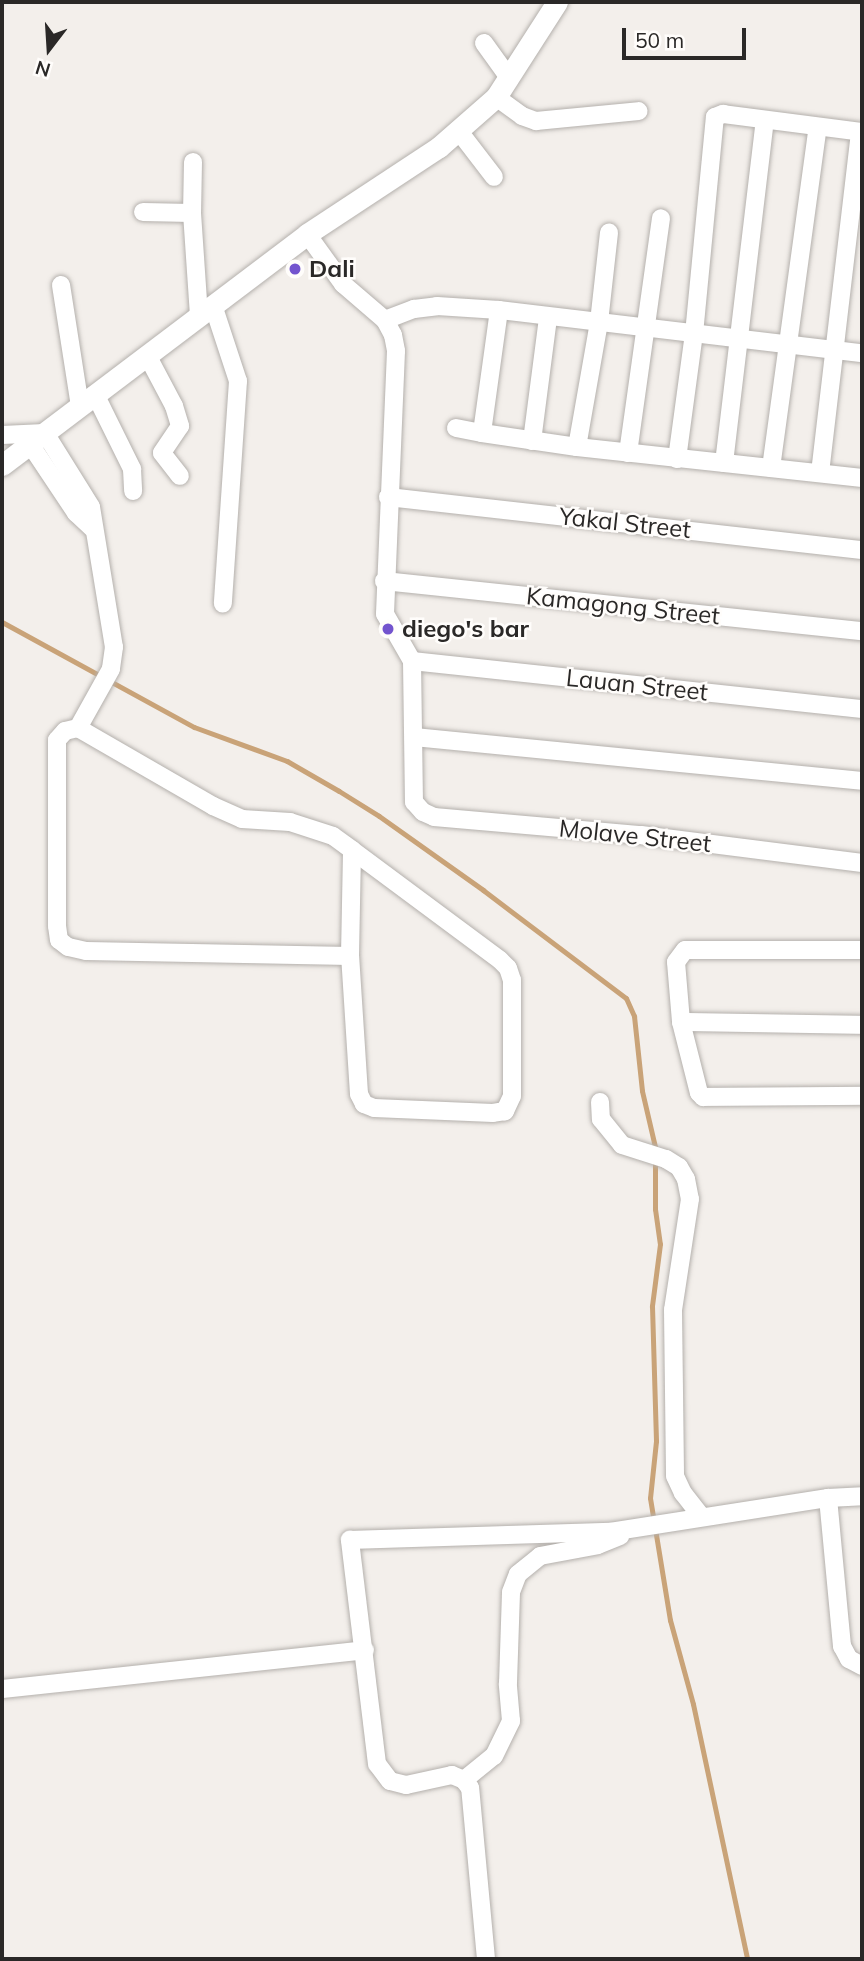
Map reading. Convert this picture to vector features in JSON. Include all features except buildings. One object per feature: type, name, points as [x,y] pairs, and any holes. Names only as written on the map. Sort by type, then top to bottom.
[{"type":"main road","points":[[2,465],[307,233],[439,147],[496,97],[557,2]]},
{"type":"street","points":[[484,43],[510,79]]},
{"type":"street","points":[[496,97],[522,116],[536,121],[639,111]]},
{"type":"street","points":[[677,458],[694,334],[715,117],[723,114],[861,132],[820,473]]},
{"type":"street","points":[[724,463],[765,120]]},
{"type":"street","points":[[771,468],[818,127]]},
{"type":"street","points":[[458,130],[494,177]]},
{"type":"street","points":[[193,162],[192,213],[206,310],[238,381],[223,603]]},
{"type":"street","points":[[143,212],[192,213]]},
{"type":"street","points":[[628,453],[661,218]]},
{"type":"street","points":[[307,233],[343,284],[385,320],[393,334],[396,351],[384,581],[385,614],[412,661],[414,737],[862,781]]},
{"type":"street","points":[[577,447],[599,322],[609,233]]},
{"type":"street","points":[[61,285],[88,400],[132,469],[133,492]]},
{"type":"street","points":[[385,320],[414,309],[437,306],[499,310],[862,353]]},
{"type":"street","points":[[482,433],[499,310]]},
{"type":"street","points":[[532,441],[548,317]]},
{"type":"street","points":[[147,355],[174,406],[180,426],[162,453],[180,476]]},
{"type":"street","points":[[456,428],[577,447],[862,478]]},
{"type":"street","points":[[2,435],[37,438],[91,507],[114,647],[109,672],[78,728]]},
{"type":"street","name":"Yakal Street","points":[[388,497],[862,550]]},
{"type":"street","name":"Kamagong Street","points":[[384,581],[862,631]]},
{"type":"street","name":"Lauan Street","points":[[412,661],[862,709]]},
{"type":"street","points":[[350,956],[86,951],[68,947],[59,940],[57,740],[65,731],[78,728],[213,806],[242,818],[311,827],[332,836],[352,850],[508,968],[512,980],[512,1096],[505,1111],[493,1113],[374,1108],[364,1104],[359,1094],[350,956],[352,850]]},
{"type":"street","name":"Molave Street","points":[[414,737],[414,802],[423,812],[434,817],[641,835],[862,863]]},
{"type":"street","points":[[862,950],[685,950],[676,962],[681,1022],[699,1093],[703,1097],[862,1096]]},
{"type":"street","points":[[681,1022],[862,1025]]},
{"type":"street","points":[[600,1102],[601,1119],[622,1145],[666,1159],[679,1167],[686,1179],[690,1199],[673,1310],[675,1476],[682,1493],[701,1516]]},
{"type":"street","points":[[486,1959],[470,1788],[464,1780],[452,1774],[406,1785],[390,1781],[377,1764],[351,1540],[610,1532],[701,1516],[828,1498],[862,1496]]},
{"type":"street","points":[[828,1498],[842,1646],[849,1659],[862,1666]]},
{"type":"street","points":[[464,1780],[494,1756],[511,1721],[508,1683],[511,1591],[524,1566],[540,1556],[598,1545],[670,1522]]},
{"type":"street","points":[[2,1689],[365,1650]]},
{"type":"waterway","points":[[2,622],[194,727],[287,761],[339,791],[483,890],[626,998],[634,1016],[642,1091],[656,1151]]},
{"type":"waterway","points":[[655,1162],[655,1209],[660,1244],[652,1306],[656,1441],[650,1498],[670,1620],[693,1704],[747,1959]]},
{"type":"place","name":"Dali","points":[[295,269]]},
{"type":"place","name":"diego's bar","points":[[388,629]]}]
